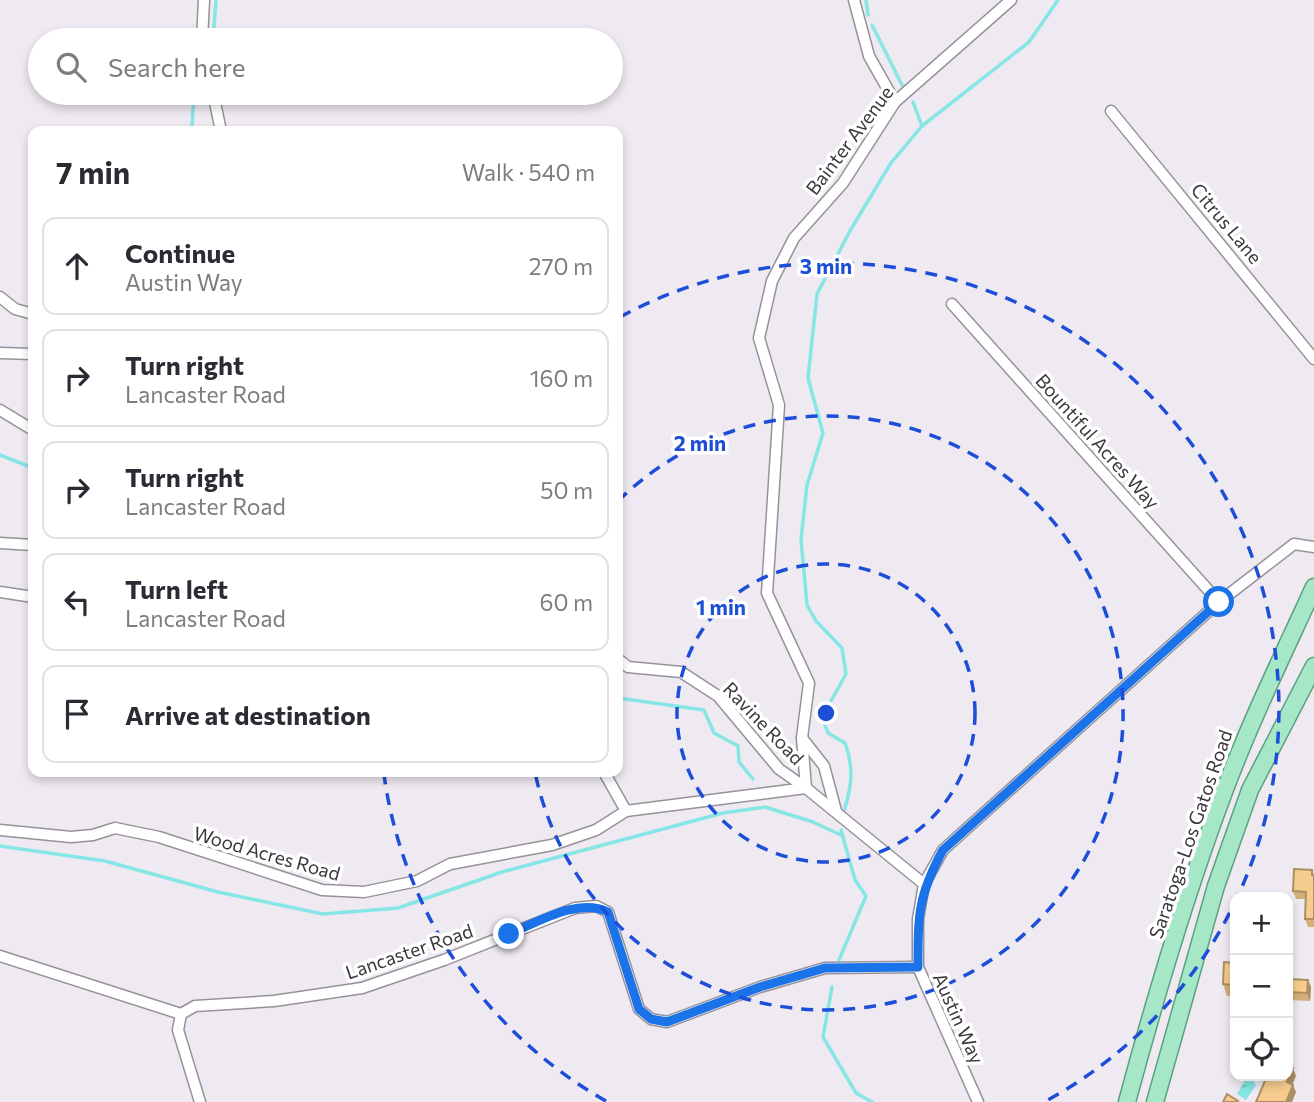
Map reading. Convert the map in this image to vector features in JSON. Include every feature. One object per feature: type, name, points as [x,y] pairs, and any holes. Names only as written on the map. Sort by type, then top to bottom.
[{"type":"main road","name":"Saratoga-Los Gatos Road","points":[[1127,1102],[1156,998],[1223,793],[1256,713],[1314,587]]},
{"type":"main road","points":[[1155,1102],[1216,886],[1246,802],[1314,666]]},
{"type":"street","points":[[203,28],[204,0]]},
{"type":"street","points":[[854,0],[869,56],[895,102]]},
{"type":"street","name":"Bainter Avenue","points":[[806,788],[802,738],[808,682],[767,593],[779,405],[759,338],[772,281],[794,238],[843,183],[895,102],[1011,0]]},
{"type":"street","points":[[215,105],[219,126]]},
{"type":"street","name":"Citrus Lane","points":[[1111,111],[1314,359]]},
{"type":"street","points":[[0,297],[15,309],[28,313]]},
{"type":"street","name":"Bountiful Acres Way","points":[[952,304],[1219,602]]},
{"type":"street","points":[[0,353],[28,354]]},
{"type":"street","points":[[0,410],[28,427]]},
{"type":"street","points":[[0,543],[28,545]]},
{"type":"street","name":"Austin Way","points":[[978,1102],[918,967],[918,919],[924,884],[943,850],[1219,602],[1294,544],[1314,547]]},
{"type":"street","points":[[0,593],[28,596]]},
{"type":"street","name":"Ravine Road","points":[[623,663],[628,667],[681,672],[718,696],[779,769],[806,788]]},
{"type":"street","points":[[802,738],[824,766],[836,812]]},
{"type":"street","points":[[607,777],[626,811]]},
{"type":"street","points":[[806,788],[924,884]]},
{"type":"street","name":"Wood Acres Road","points":[[0,830],[71,837],[93,835],[115,828],[159,838],[322,890],[344,893],[416,881],[450,864],[552,845],[596,830],[626,811],[806,788]]},
{"type":"street","name":"Lancaster Road","points":[[181,1014],[195,1006],[274,1001],[362,988],[444,960],[575,908],[596,906],[608,912],[639,1009],[655,1020],[667,1022],[687,1017],[760,987],[825,968],[918,967]]},
{"type":"street","points":[[0,956],[181,1014],[178,1030],[200,1102]]},
{"type":"water","points":[[1244,1081],[1254,1081],[1256,1085],[1246,1100],[1237,1094]]},
{"type":"building","points":[[1294,869],[1312,870],[1314,875],[1314,919],[1305,919],[1306,892],[1293,891]]},
{"type":"building","points":[[1224,962],[1230,963],[1230,985],[1223,984]]},
{"type":"building","points":[[1293,979],[1308,980],[1307,993],[1293,992]]},
{"type":"building","points":[[1265,1081],[1287,1081],[1293,1085],[1286,1102],[1256,1102]]},
{"type":"building","points":[[1227,1094],[1238,1101],[1223,1102]]},
{"type":"waterway","points":[[214,28],[216,0]]},
{"type":"waterway","points":[[866,0],[868,15]]},
{"type":"waterway","points":[[844,811],[851,777],[850,760],[845,743],[828,733],[822,717],[846,674],[842,648],[816,621],[807,605],[801,540],[807,485],[823,433],[808,378],[817,294],[851,229],[891,163],[922,126],[1029,42],[1058,0]]},
{"type":"waterway","points":[[872,25],[902,85]]},
{"type":"waterway","points":[[913,102],[922,126]]},
{"type":"waterway","points":[[192,126],[193,105]]},
{"type":"waterway","points":[[0,455],[28,466]]},
{"type":"waterway","points":[[623,699],[704,710],[714,733],[738,746],[739,762],[753,779]]},
{"type":"waterway","points":[[0,846],[105,861],[218,892],[323,914],[398,908],[502,872],[723,813],[765,807],[813,822],[841,835]]},
{"type":"waterway","points":[[839,960],[866,896],[855,880],[841,830]]},
{"type":"waterway","points":[[832,987],[823,1037],[856,1093],[872,1102]]},
{"type":"route","points":[[509,934],[575,908],[596,906],[608,912],[639,1009],[651,1019],[667,1022],[687,1017],[760,987],[825,968],[918,967],[918,919],[924,884],[943,850],[1219,602]]}]
